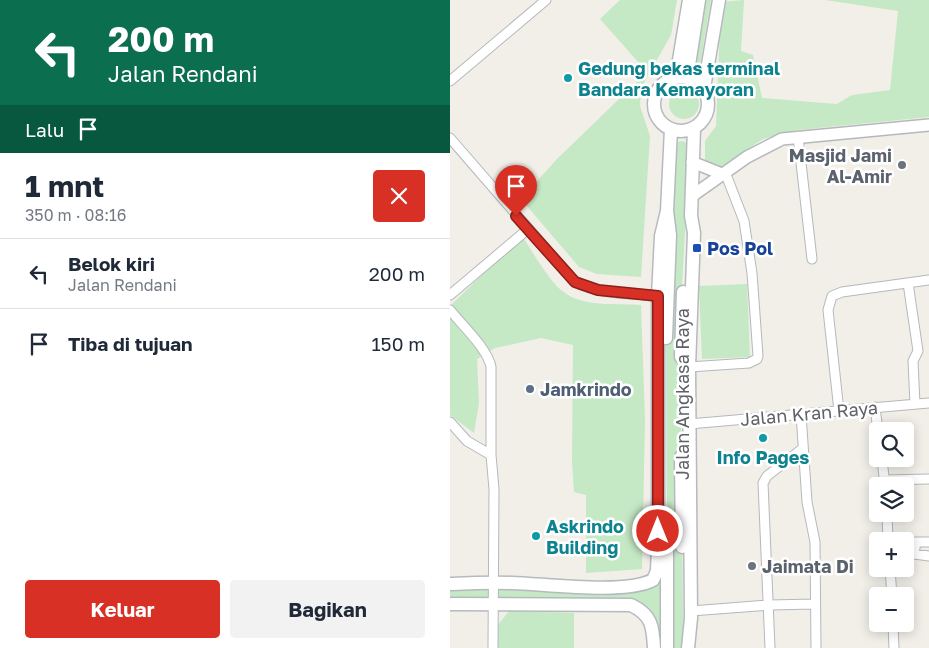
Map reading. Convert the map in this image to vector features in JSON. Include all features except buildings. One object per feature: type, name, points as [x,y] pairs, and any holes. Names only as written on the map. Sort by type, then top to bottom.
[{"type":"main road","points":[[689,0],[691,82],[708,100],[707,114],[694,128],[684,131],[671,129],[658,118],[655,102],[662,86],[691,82]]},
{"type":"main road","points":[[691,82],[699,0]]},
{"type":"main road","points":[[691,82],[711,0]]},
{"type":"main road","points":[[691,82],[720,0]]},
{"type":"main road","name":"Jalan Angkasa Raya","points":[[688,648],[691,611],[689,367],[694,234],[691,216],[694,128]]},
{"type":"main road","name":"Jalan Angkasa Raya","points":[[493,583],[586,587],[637,586],[653,580],[657,571],[667,511],[666,338],[670,236],[667,211],[671,129]]},
{"type":"main road","points":[[669,149],[673,143],[680,141],[687,143],[692,156]]},
{"type":"main road","name":"Jalan Angkasa Raya","points":[[667,211],[661,236],[658,296],[658,498],[668,648]]},
{"type":"main road","name":"Jalan Angkasa Raya","points":[[688,633],[683,617],[681,319],[686,226],[691,216]]},
{"type":"main road","points":[[681,499],[690,489]]},
{"type":"main road","points":[[658,498],[667,511]]},
{"type":"main road","points":[[450,584],[493,583]]},
{"type":"main road","points":[[450,604],[632,605],[642,610],[652,625],[654,648]]},
{"type":"street","points":[[450,81],[546,0]]},
{"type":"street","points":[[692,196],[767,145],[782,139],[929,124]]},
{"type":"street","points":[[798,137],[812,259]]},
{"type":"street","points":[[450,138],[575,282],[598,290],[658,296]]},
{"type":"street","points":[[689,367],[749,363],[757,359],[758,356],[752,273],[744,221],[724,173],[692,156]]},
{"type":"street","points":[[450,295],[528,229]]},
{"type":"street","points":[[839,411],[829,301],[832,296],[842,292],[929,280]]},
{"type":"street","points":[[908,283],[918,351],[913,361],[915,404]]},
{"type":"street","points":[[450,310],[490,360],[491,456],[494,489],[492,648]]},
{"type":"street","name":"Jalan Kran Raya","points":[[689,424],[929,403]]},
{"type":"street","points":[[875,407],[877,422]]},
{"type":"street","points":[[800,414],[807,502],[815,542],[816,648]]},
{"type":"street","points":[[450,422],[467,441],[491,456]]},
{"type":"street","points":[[770,648],[763,483],[767,476],[802,449]]},
{"type":"street","points":[[914,480],[929,479]]},
{"type":"street","points":[[929,542],[916,542],[914,554],[929,556]]},
{"type":"street","points":[[691,611],[769,605],[815,604]]},
{"type":"street","points":[[893,632],[894,648]]},
{"type":"green space","points":[[620,0],[677,0],[671,35],[641,88],[640,106],[650,136],[641,277],[597,274],[579,267],[521,199],[557,159],[647,72],[600,19]]},
{"type":"green space","points":[[693,0],[711,0],[697,82],[692,80]]},
{"type":"green space","points":[[744,0],[741,51],[753,55],[762,98],[837,104],[852,95],[890,90],[898,11],[825,0],[929,0],[929,117],[798,130],[763,139],[719,168],[705,166],[705,141],[716,126],[721,2]]},
{"type":"green space","points":[[684,89],[695,93],[699,104],[695,115],[684,119],[673,115],[669,104],[673,93]]},
{"type":"green space","points":[[683,141],[690,145],[680,320],[683,617],[688,633],[688,648],[654,648],[642,611],[450,605],[450,584],[648,583],[667,539],[666,329],[676,142]]},
{"type":"green space","points":[[522,236],[551,279],[569,296],[600,304],[641,305],[645,420],[642,569],[586,573],[586,495],[574,492],[572,461],[573,345],[541,338],[495,348],[477,359],[479,403],[474,433],[450,415],[450,306]]},
{"type":"green space","points":[[747,284],[750,357],[702,359],[699,286]]},
{"type":"green space","points":[[509,611],[574,613],[574,648],[497,648],[497,626]]},
{"type":"place","name":"Gedung bekas terminal Bandara Kemayoran","points":[[568,78]]},
{"type":"place","name":"Masjid Jami Al-Amir","points":[[902,165]]},
{"type":"place","name":"Pos Pol","points":[[697,248]]},
{"type":"place","name":"Jamkrindo","points":[[530,389]]},
{"type":"place","name":"Info Pages","points":[[763,438]]},
{"type":"place","name":"Askrindo Building","points":[[536,536]]},
{"type":"place","name":"Jaimata Di","points":[[752,566]]},
{"type":"route","points":[[516,216],[575,282],[587,288],[598,290],[658,296],[658,531]]}]
